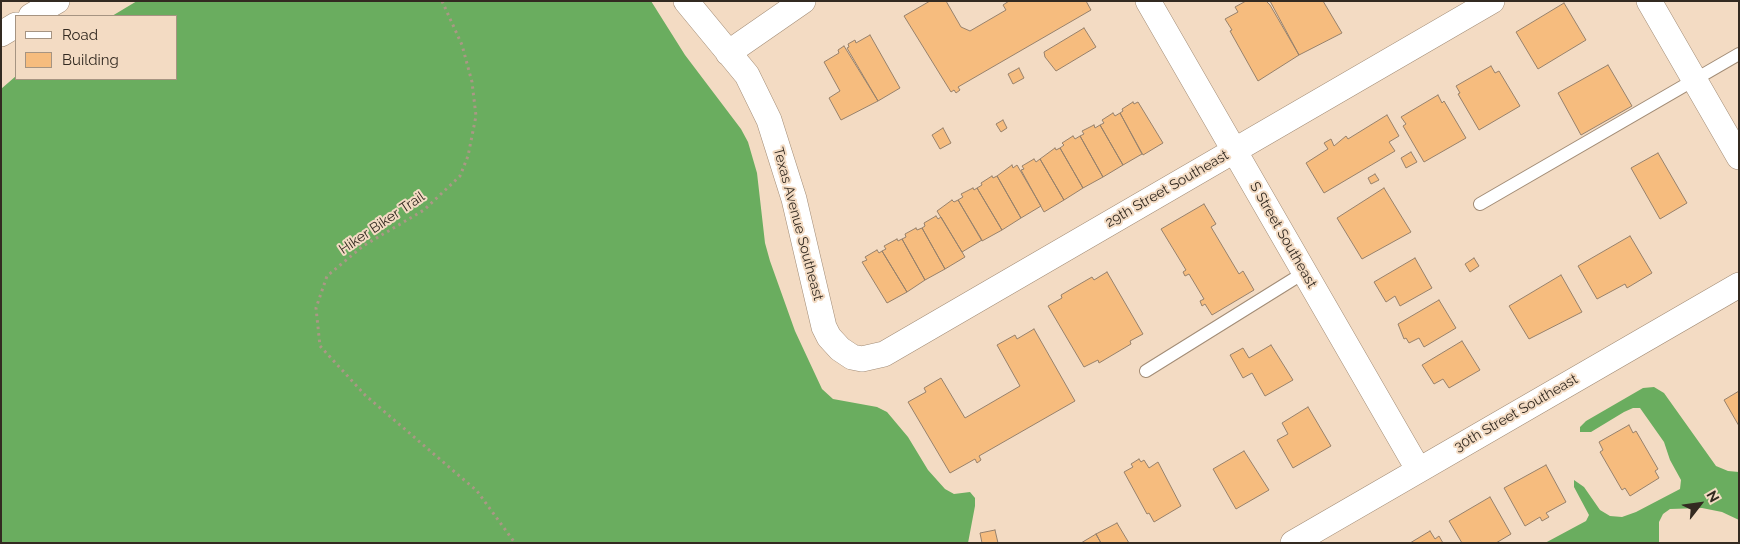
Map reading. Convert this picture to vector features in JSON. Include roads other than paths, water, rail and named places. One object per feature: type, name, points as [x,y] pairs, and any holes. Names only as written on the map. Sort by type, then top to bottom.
[{"type":"street","points":[[33,15],[57,1]]},
{"type":"street","name":"Texas Avenue Southeast","points":[[686,1],[747,75],[769,120],[794,199],[824,327],[829,337],[840,349]]},
{"type":"street","name":"29th Street Southeast","points":[[840,349],[852,358],[862,360],[884,354],[1492,1]]},
{"type":"street","points":[[1649,1],[1739,157]]},
{"type":"street","points":[[728,53],[801,2]]},
{"type":"street","name":"S Street Southeast","points":[[1149,2],[1418,469]]},
{"type":"street","points":[[1,34],[15,26]]},
{"type":"street","name":"30th Street Southeast","points":[[1293,543],[1739,285]]},
{"type":"lane","points":[[1480,204],[1739,54]]},
{"type":"lane","points":[[1146,371],[1305,272]]}]
